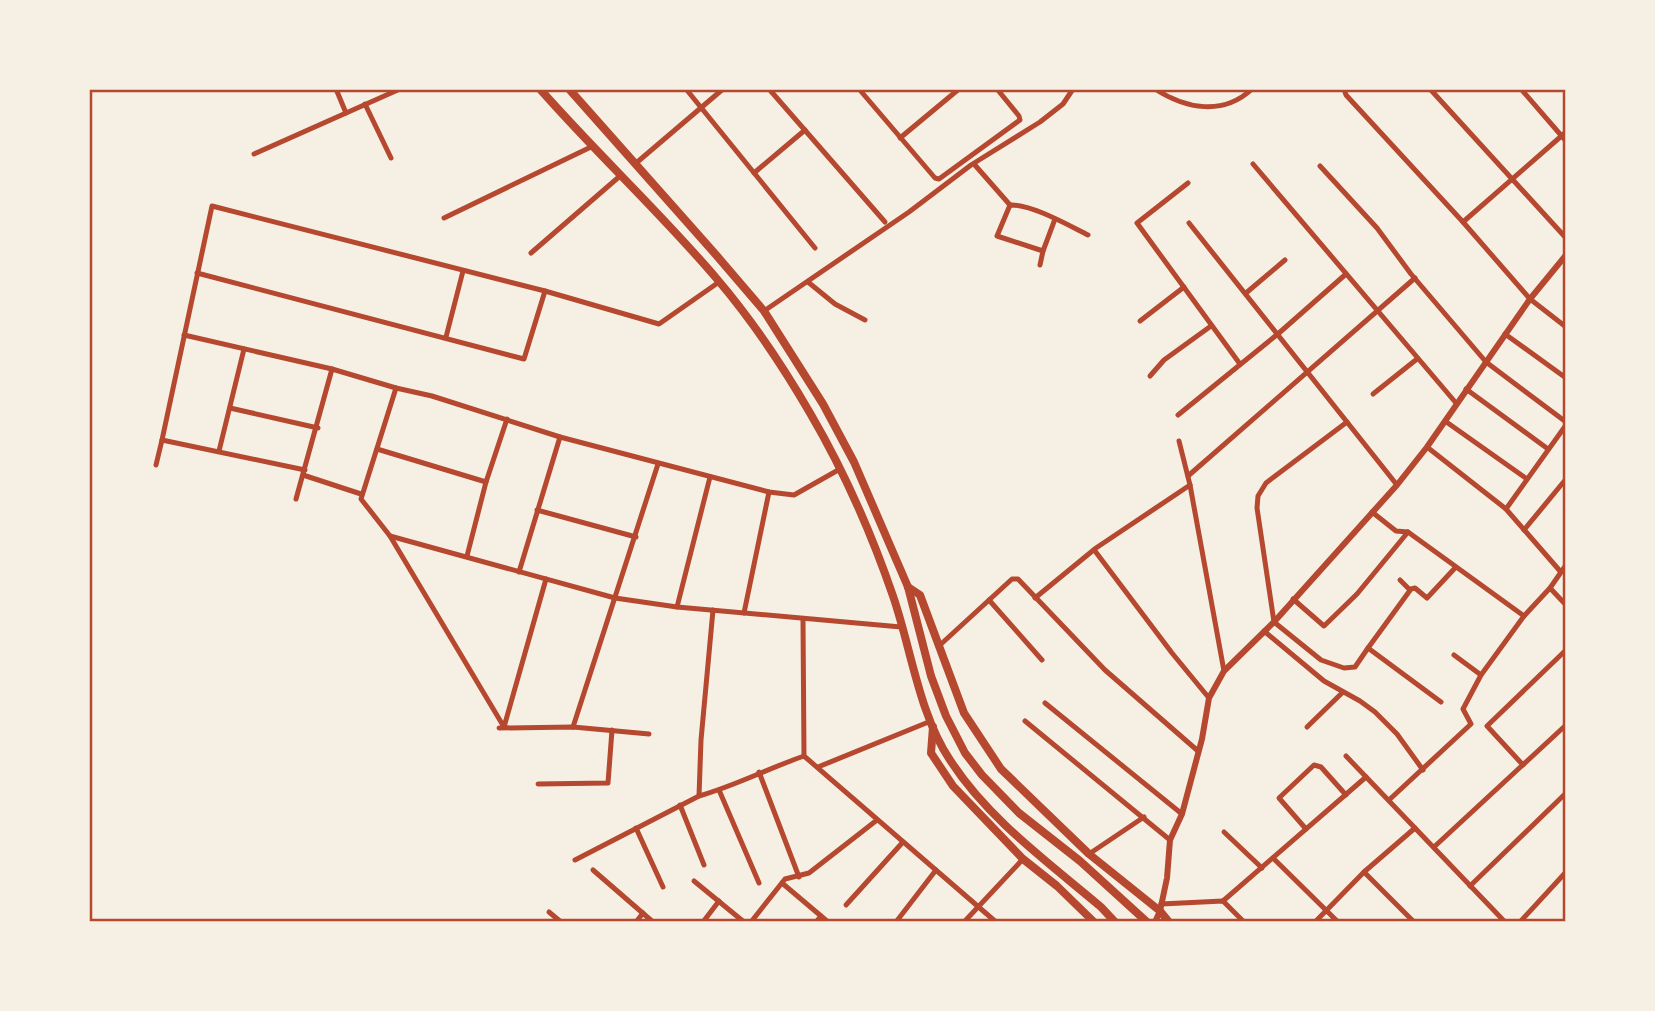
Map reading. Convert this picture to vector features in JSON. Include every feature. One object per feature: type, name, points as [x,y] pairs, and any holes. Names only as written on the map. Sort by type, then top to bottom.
[{"type":"main road","points":[[540,89],[719,282],[781,367],[840,469],[866,526],[894,598],[932,724],[944,751],[980,798],[1115,922]]},
{"type":"main road","points":[[569,89],[764,312],[823,404],[848,450],[908,587],[931,676],[946,716],[965,753],[1018,813],[1080,862],[1147,922]]},
{"type":"main road","points":[[908,587],[920,595],[964,713],[1001,769],[1089,854],[1161,907],[1169,922]]},
{"type":"main road","points":[[932,724],[931,753],[941,771],[983,820],[1094,922]]},
{"type":"street","points":[[336,89],[346,113]]},
{"type":"street","points":[[254,154],[400,89]]},
{"type":"street","points":[[686,89],[816,248]]},
{"type":"street","points":[[635,164],[723,89]]},
{"type":"street","points":[[769,89],[885,222]]},
{"type":"street","points":[[859,89],[934,178],[943,178],[1020,120],[997,89]]},
{"type":"street","points":[[901,138],[959,89]]},
{"type":"street","points":[[764,312],[1055,110],[1063,104],[1073,89]]},
{"type":"street","points":[[1155,89],[1164,95],[1206,108],[1223,107],[1252,89]]},
{"type":"street","points":[[1344,89],[1346,95],[1530,299],[1566,327]]},
{"type":"street","points":[[1430,89],[1566,238]]},
{"type":"street","points":[[1463,222],[1564,136],[1521,89]]},
{"type":"street","points":[[365,104],[391,158]]},
{"type":"street","points":[[754,173],[805,130]]},
{"type":"street","points":[[444,218],[593,146]]},
{"type":"street","points":[[974,164],[1010,205],[1055,219],[1088,235]]},
{"type":"street","points":[[1253,164],[1456,402]]},
{"type":"street","points":[[1320,166],[1377,228],[1486,362],[1566,423],[1506,509]]},
{"type":"street","points":[[531,253],[620,176]]},
{"type":"street","points":[[1188,183],[1137,223],[1240,364]]},
{"type":"street","points":[[1010,205],[997,236],[1043,251]]},
{"type":"street","points":[[156,465],[212,206],[545,291],[659,324],[719,282]]},
{"type":"street","points":[[1040,265],[1055,219]]},
{"type":"street","points":[[1189,223],[1397,485]]},
{"type":"street","points":[[1155,922],[1167,878],[1170,840],[1182,814],[1209,698],[1224,671],[1274,622],[1397,485],[1427,447],[1530,299],[1566,255]]},
{"type":"street","points":[[1246,293],[1286,260]]},
{"type":"street","points":[[446,337],[463,271]]},
{"type":"street","points":[[197,273],[524,359],[545,291]]},
{"type":"street","points":[[1178,415],[1279,333],[1346,274]]},
{"type":"street","points":[[1188,475],[1415,278]]},
{"type":"street","points":[[808,282],[835,304],[865,320]]},
{"type":"street","points":[[1140,321],[1184,287]]},
{"type":"street","points":[[1150,376],[1164,360],[1211,326]]},
{"type":"street","points":[[1505,334],[1566,378]]},
{"type":"street","points":[[184,335],[332,369],[432,396],[560,437],[769,492],[794,495],[840,469]]},
{"type":"street","points":[[219,451],[244,349]]},
{"type":"street","points":[[1373,394],[1417,359]]},
{"type":"street","points":[[296,499],[318,428],[332,369]]},
{"type":"street","points":[[396,388],[361,494],[363,503],[390,537],[501,727]]},
{"type":"street","points":[[1465,389],[1548,449]]},
{"type":"street","points":[[229,408],[318,428]]},
{"type":"street","points":[[467,556],[486,482],[507,419]]},
{"type":"street","points":[[1445,421],[1527,480]]},
{"type":"street","points":[[1346,422],[1266,483],[1258,496],[1257,508],[1274,622],[1330,664],[1355,667],[1413,587],[1427,598],[1455,568]]},
{"type":"street","points":[[519,572],[560,437]]},
{"type":"street","points":[[162,440],[219,451],[304,473],[361,494]]},
{"type":"street","points":[[1179,442],[1190,485],[1224,671]]},
{"type":"street","points":[[1427,447],[1506,509],[1560,571]]},
{"type":"street","points":[[377,449],[486,482]]},
{"type":"street","points":[[573,727],[658,464]]},
{"type":"street","points":[[677,607],[710,477]]},
{"type":"street","points":[[1524,530],[1566,479]]},
{"type":"street","points":[[1035,598],[1095,551],[1190,485]]},
{"type":"street","points":[[744,613],[769,492]]},
{"type":"street","points":[[537,510],[636,537]]},
{"type":"street","points":[[1372,512],[1396,531],[1408,532],[1524,616]]},
{"type":"street","points":[[1293,599],[1324,626],[1357,594],[1408,532]]},
{"type":"street","points":[[390,537],[615,598],[803,620],[901,627]]},
{"type":"street","points":[[1095,551],[1171,653],[1209,698]]},
{"type":"street","points":[[1389,800],[1471,724],[1463,709],[1481,674],[1566,565]]},
{"type":"street","points":[[940,645],[1016,578],[1105,670],[1198,751]]},
{"type":"street","points":[[501,727],[546,579]]},
{"type":"street","points":[[1400,580],[1410,590]]},
{"type":"street","points":[[1550,588],[1566,605]]},
{"type":"street","points":[[989,600],[1042,660]]},
{"type":"street","points":[[699,796],[701,740],[713,610]]},
{"type":"street","points":[[803,620],[804,756]]},
{"type":"street","points":[[1264,631],[1324,681],[1376,712],[1397,734],[1423,770]]},
{"type":"street","points":[[1368,648],[1441,702]]},
{"type":"street","points":[[1523,765],[1487,726],[1566,650]]},
{"type":"street","points":[[1454,654],[1481,674]]},
{"type":"street","points":[[1307,727],[1343,692]]},
{"type":"street","points":[[1045,703],[1182,814]]},
{"type":"street","points":[[1025,720],[1170,840]]},
{"type":"street","points":[[818,766],[932,724]]},
{"type":"street","points":[[1434,847],[1566,725]]},
{"type":"street","points":[[501,727],[573,727],[649,734]]},
{"type":"street","points":[[538,784],[608,783],[612,730]]},
{"type":"street","points":[[804,756],[996,922]]},
{"type":"street","points":[[575,860],[699,796],[804,756]]},
{"type":"street","points":[[1346,756],[1505,922]]},
{"type":"street","points":[[1306,829],[1279,798],[1314,765],[1321,767],[1346,795]]},
{"type":"street","points":[[759,772],[799,877]]},
{"type":"street","points":[[1161,907],[1223,901],[1366,777]]},
{"type":"street","points":[[719,790],[760,883]]},
{"type":"street","points":[[1470,886],[1566,793]]},
{"type":"street","points":[[680,805],[704,865]]},
{"type":"street","points":[[1089,854],[1144,817]]},
{"type":"street","points":[[751,922],[788,877],[809,873],[877,820]]},
{"type":"street","points":[[636,828],[663,887]]},
{"type":"street","points":[[1315,922],[1364,873],[1415,828]]},
{"type":"street","points":[[1224,832],[1262,868]]},
{"type":"street","points":[[846,905],[903,842]]},
{"type":"street","points":[[1273,858],[1338,922]]},
{"type":"street","points":[[964,922],[1023,859]]},
{"type":"street","points":[[593,870],[653,922]]},
{"type":"street","points":[[896,922],[936,870]]},
{"type":"street","points":[[1520,922],[1566,872]]},
{"type":"street","points":[[1364,873],[1411,921]]},
{"type":"street","points":[[1559,879],[1566,886]]},
{"type":"street","points":[[694,881],[744,922]]},
{"type":"street","points":[[782,883],[828,922]]},
{"type":"street","points":[[703,922],[719,901]]},
{"type":"street","points":[[1223,901],[1244,922]]},
{"type":"street","points":[[549,912],[561,922]]},
{"type":"street","points":[[636,922],[643,913]]},
{"type":"street","points":[[816,922],[821,915]]}]
